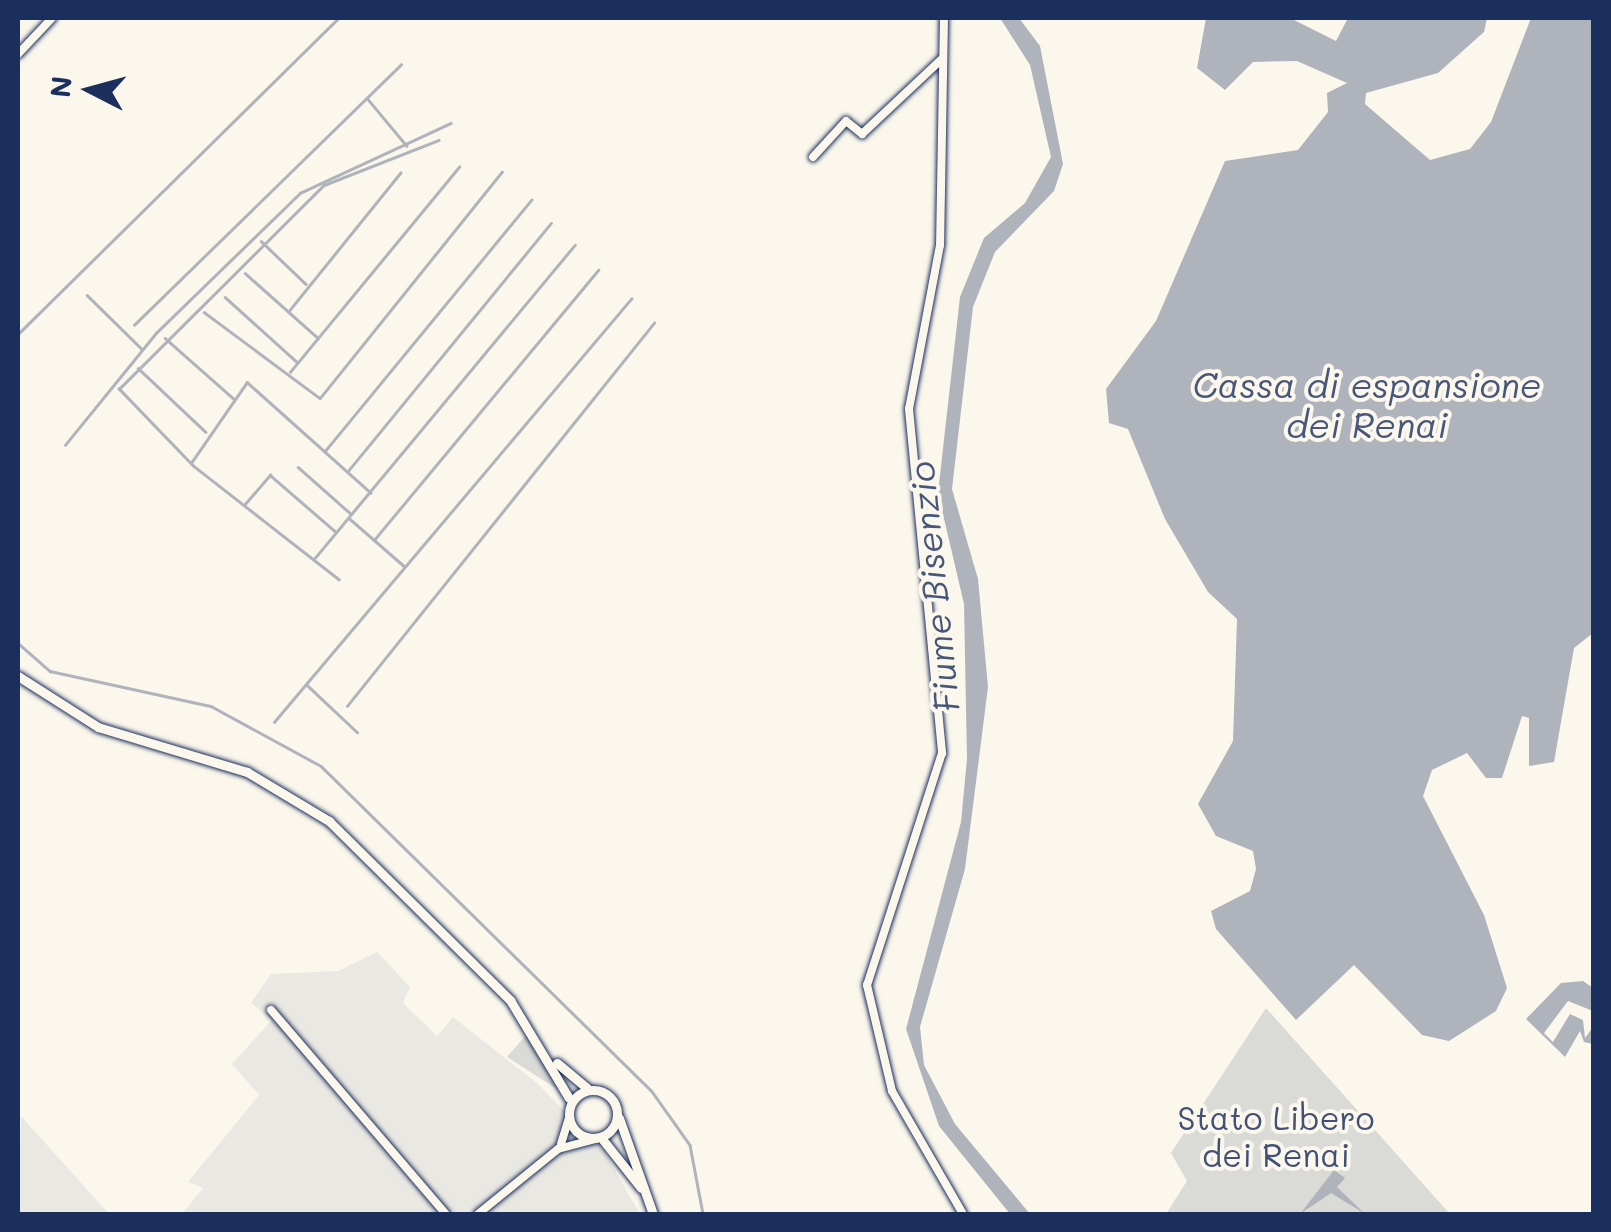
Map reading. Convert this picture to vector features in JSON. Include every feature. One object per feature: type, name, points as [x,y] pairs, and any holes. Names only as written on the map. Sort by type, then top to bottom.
[{"type":"main road","points":[[18,676],[98,728],[236,767],[315,810],[498,986],[549,1053],[619,1118],[652,1214]]},
{"type":"main road","points":[[549,1053],[569,1098],[570,1116],[632,1170],[652,1214]]},
{"type":"main road","points":[[569,1098],[587,1088]]},
{"type":"main road","points":[[600,1139],[619,1118]]},
{"type":"street","points":[[18,54],[52,18]]},
{"type":"street","points":[[944,18],[940,244],[909,409],[942,753],[868,985],[892,1091],[963,1214]]},
{"type":"street","points":[[813,158],[846,120],[862,134],[943,58]]},
{"type":"street","points":[[271,1010],[446,1214]]},
{"type":"street","points":[[558,1149],[570,1116]]},
{"type":"street","points":[[478,1214],[558,1149],[600,1139]]},
{"type":"shaded area","points":[[377,952],[410,987],[403,1003],[437,1036],[453,1017],[538,1084],[605,1153],[640,1214],[182,1214],[203,1188],[188,1182],[259,1095],[232,1064],[272,1020],[251,1003],[271,974],[338,971]]},
{"type":"shaded area","points":[[21,1116],[109,1214],[18,1214]]},
{"type":"green space","name":"Stato Libero dei Renai","points":[[1266,1008],[1450,1214],[1166,1214],[1187,1181],[1171,1153]]},
{"type":"green space","points":[[527,1034],[558,1085],[557,1089],[507,1057]]},
{"type":"water","points":[[1000,18],[1019,18],[1040,46],[1063,164],[1054,191],[995,252],[973,307],[952,489],[978,579],[988,687],[965,869],[920,1027],[924,1065],[955,1124],[1030,1214],[1010,1214],[939,1126],[906,1029],[961,822],[967,759],[964,604],[938,493],[960,297],[984,238],[1025,203],[1051,157],[1030,65]]},
{"type":"water","name":"Cassa di espansione dei Renai","points":[[1206,18],[1290,18],[1336,41],[1348,18],[1487,18],[1484,32],[1438,73],[1366,93],[1365,104],[1430,160],[1470,149],[1491,122],[1531,18],[1593,18],[1593,633],[1574,648],[1554,762],[1529,766],[1529,718],[1522,716],[1502,778],[1486,778],[1467,753],[1432,770],[1423,796],[1484,915],[1507,988],[1496,1011],[1449,1041],[1422,1035],[1354,965],[1296,1020],[1216,929],[1211,911],[1250,891],[1256,869],[1253,851],[1216,836],[1198,804],[1233,741],[1237,619],[1208,592],[1165,519],[1128,429],[1109,423],[1106,389],[1156,321],[1225,161],[1298,150],[1328,112],[1327,93],[1347,83],[1297,61],[1253,62],[1225,90],[1197,68]]},
{"type":"water","points":[[1583,981],[1593,988],[1593,1011],[1568,1001],[1544,1033],[1553,1042],[1570,1014],[1583,1020],[1585,1038],[1593,1027],[1593,1044],[1584,1042],[1580,1031],[1565,1057],[1526,1019],[1561,983]]},
{"type":"water","points":[[1334,1170],[1345,1178],[1337,1187],[1365,1214],[1331,1193],[1300,1214]]},
{"type":"waterway","points":[[18,334],[339,18]]},
{"type":"waterway","points":[[134,325],[401,64]]},
{"type":"waterway","points":[[367,98],[407,146]]},
{"type":"waterway","points":[[65,445],[156,333],[300,193],[451,123]]},
{"type":"waterway","points":[[339,580],[193,466],[119,389],[324,185],[439,140]]},
{"type":"waterway","points":[[290,372],[459,167]]},
{"type":"waterway","points":[[204,312],[320,398],[502,172]]},
{"type":"waterway","points":[[288,312],[400,173]]},
{"type":"waterway","points":[[325,451],[531,200]]},
{"type":"waterway","points":[[348,471],[551,223]]},
{"type":"waterway","points":[[261,241],[306,284]]},
{"type":"waterway","points":[[314,559],[575,245]]},
{"type":"waterway","points":[[374,540],[598,270]]},
{"type":"waterway","points":[[245,273],[318,338]]},
{"type":"waterway","points":[[87,295],[142,349]]},
{"type":"waterway","points":[[225,297],[298,363]]},
{"type":"waterway","points":[[274,722],[631,299]]},
{"type":"waterway","points":[[347,706],[654,323]]},
{"type":"waterway","points":[[165,338],[234,399]]},
{"type":"waterway","points":[[138,368],[206,432]]},
{"type":"waterway","points":[[191,463],[247,382],[371,493]]},
{"type":"waterway","points":[[298,467],[350,513]]},
{"type":"waterway","points":[[244,505],[270,475],[336,532]]},
{"type":"waterway","points":[[350,519],[404,566]]},
{"type":"waterway","points":[[18,643],[50,671],[211,706],[321,766],[651,1090],[690,1145],[703,1214]]},
{"type":"waterway","points":[[307,685],[357,732]]},
{"type":"water label","name":"Fiume Bisenzio","points":[[933,587]]}]
